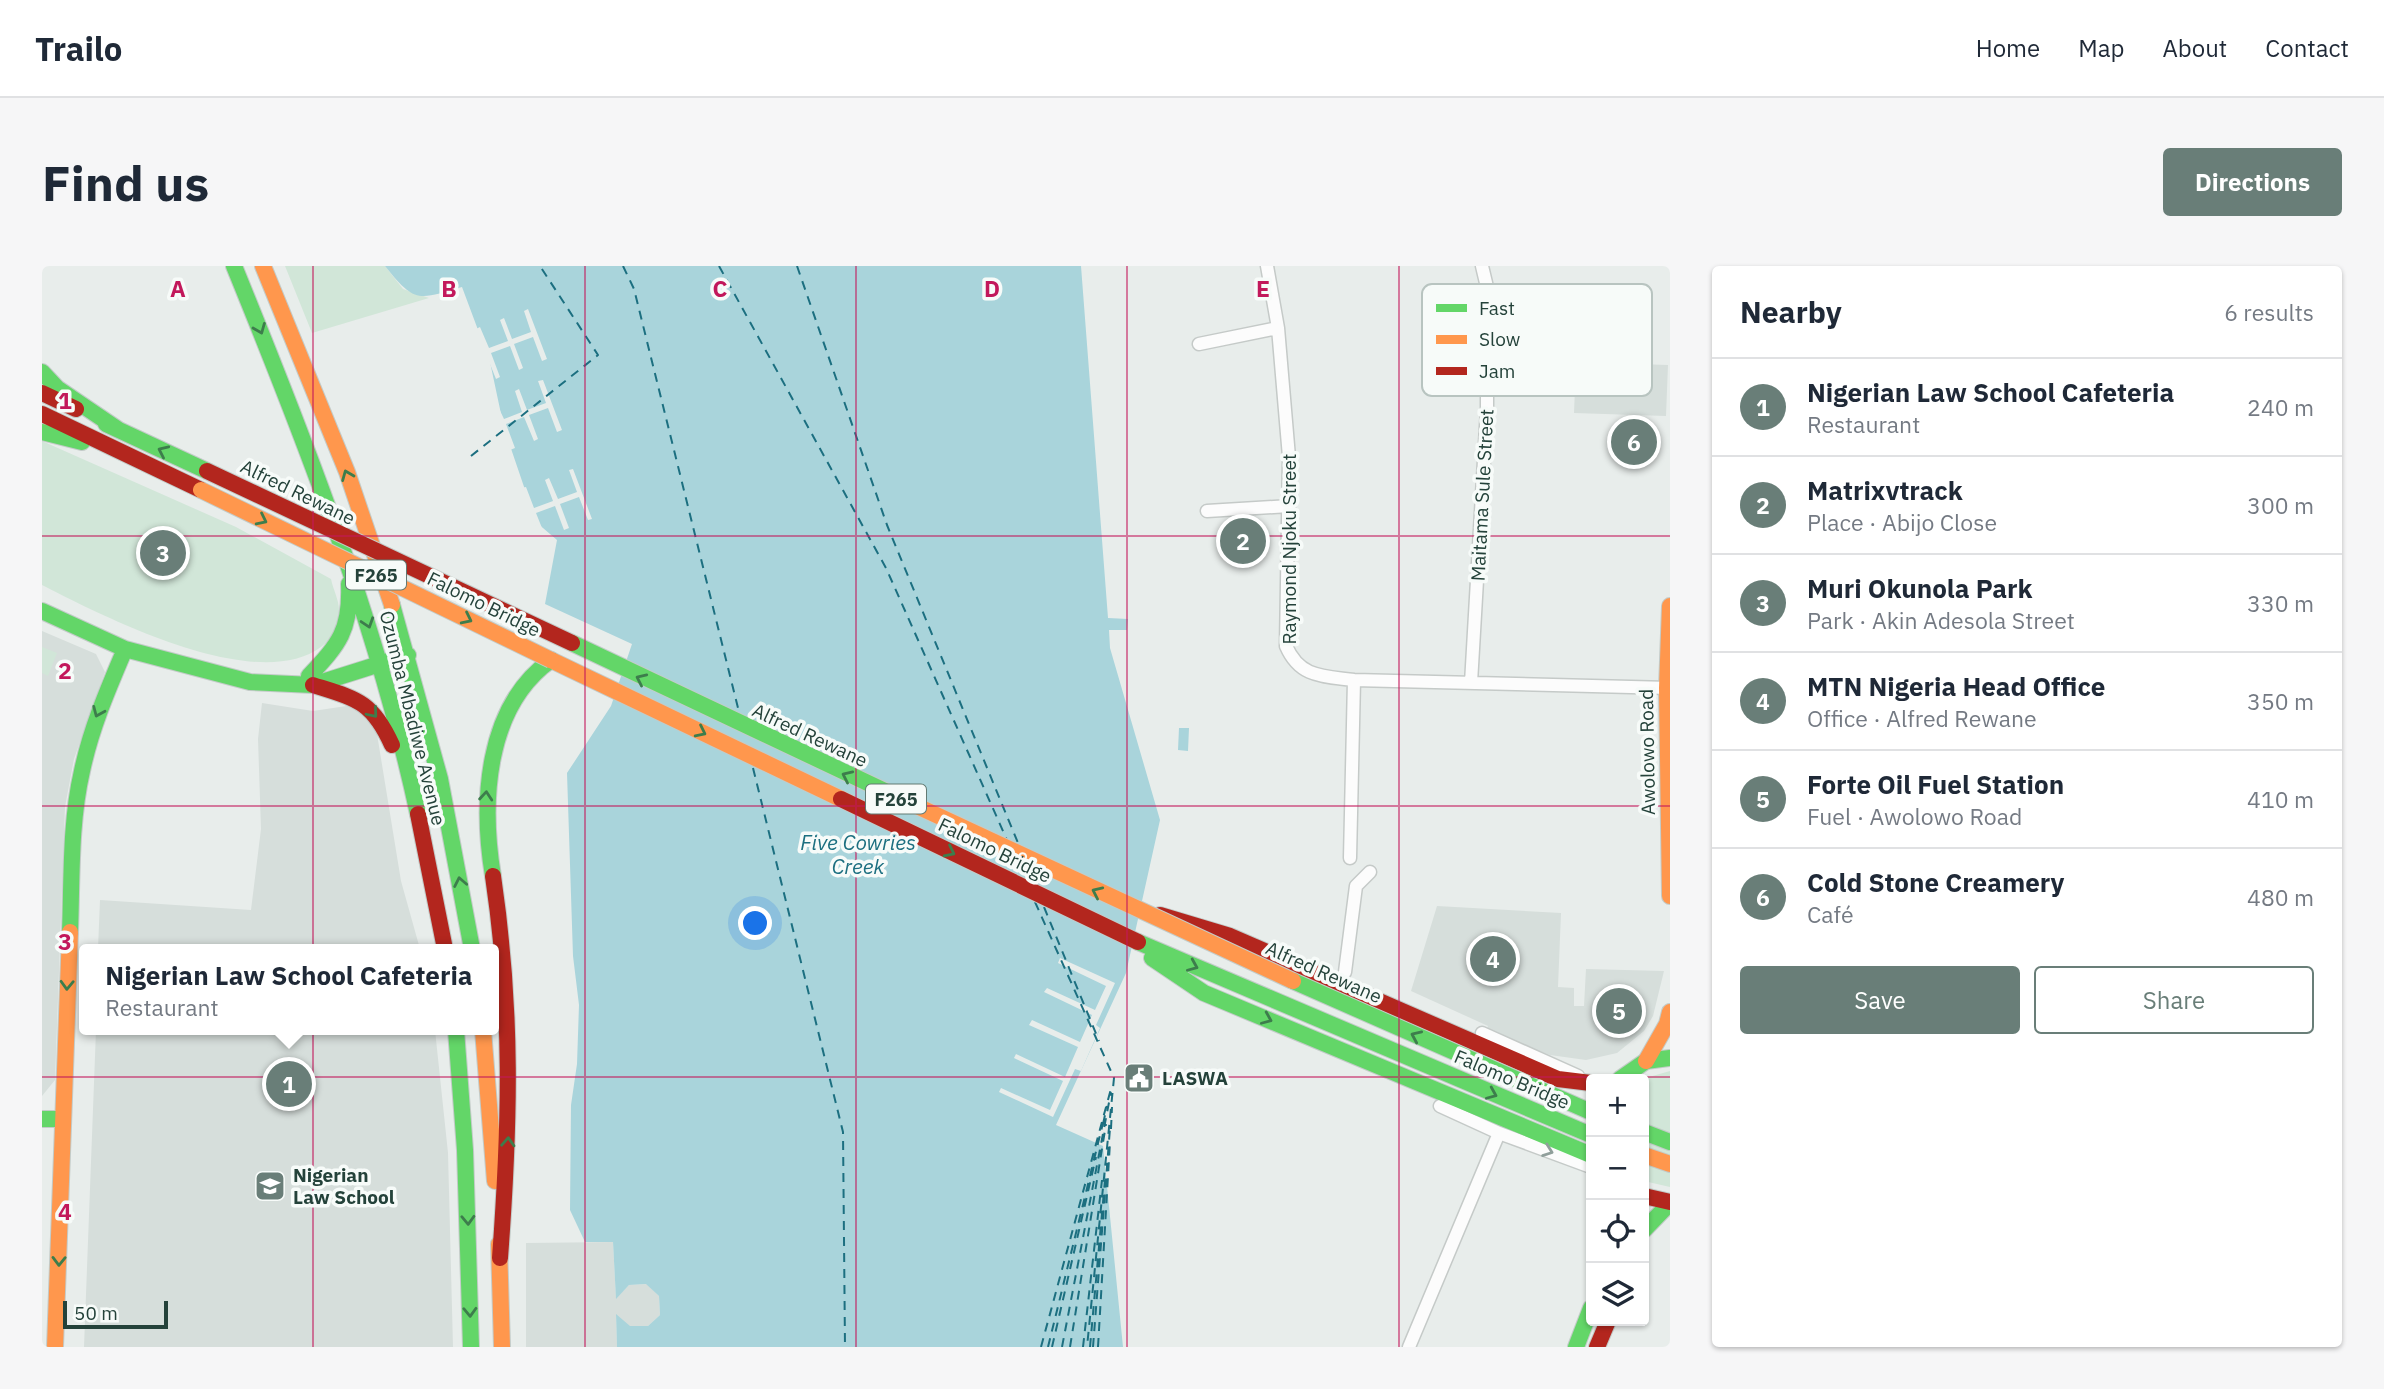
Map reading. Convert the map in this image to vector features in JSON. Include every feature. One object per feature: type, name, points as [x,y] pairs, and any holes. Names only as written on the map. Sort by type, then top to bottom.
[{"type":"main road","name":"Ozumba Mbadiwe Avenue","points":[[234,266],[347,558],[379,658],[411,789],[444,944]]},
{"type":"main road","name":"Ozumba Mbadiwe Avenue","points":[[263,266],[358,502],[406,649],[433,753],[471,944]]},
{"type":"main road","points":[[42,373],[57,388],[119,430]]},
{"type":"main road","name":"F265","points":[[42,393],[119,430]]},
{"type":"main road","name":"F265","points":[[42,414],[127,455]]},
{"type":"main road","name":"Alfred Rewane","points":[[119,430],[1121,904],[1586,1110]]},
{"type":"main road","points":[[42,432],[127,455]]},
{"type":"main road","name":"Falomo Bridge","points":[[127,455],[1108,929],[1586,1133]]},
{"type":"main road","points":[[306,682],[333,651],[347,626],[350,609],[347,558]]},
{"type":"main road","name":"Awolowo Road","points":[[1670,606],[1670,896]]},
{"type":"main road","points":[[42,611],[125,649],[250,682],[306,682],[347,694],[369,706],[387,733],[411,789]]},
{"type":"main road","points":[[51,1336],[78,781],[89,731],[125,649]]},
{"type":"main road","points":[[306,682],[406,649]]},
{"type":"main road","points":[[500,1258],[509,1135],[510,1046],[506,971],[485,831],[488,777],[500,733],[526,677],[551,660]]},
{"type":"main road","points":[[1121,904],[1230,936],[1558,1079],[1586,1082]]},
{"type":"main road","points":[[1108,929],[1204,993],[1586,1153]]},
{"type":"main road","points":[[1627,1074],[1646,1061],[1667,1024],[1670,1012]]},
{"type":"main road","points":[[456,1035],[466,1150],[471,1347]]},
{"type":"main road","points":[[483,1035],[500,1258],[502,1347]]},
{"type":"main road","points":[[1646,1061],[1670,1058]]},
{"type":"main road","points":[[42,1119],[62,1119]]},
{"type":"main road","points":[[1649,1134],[1670,1142]]},
{"type":"main road","points":[[1649,1157],[1670,1164]]},
{"type":"main road","points":[[1649,1197],[1670,1203],[1649,1225]]},
{"type":"main road","points":[[1576,1347],[1586,1321]]},
{"type":"main road","points":[[1597,1347],[1606,1326]]},
{"type":"street","name":"Raymond Njoku Street","points":[[1267,266],[1278,328],[1289,457],[1286,646],[1297,666],[1310,673],[1354,680],[1668,688]]},
{"type":"street","name":"Maitama Sule Street","points":[[1482,266],[1486,284]]},
{"type":"street","points":[[1199,344],[1278,328]]},
{"type":"street","name":"Maitama Sule Street","points":[[1471,683],[1487,396]]},
{"type":"street","points":[[1207,511],[1289,506]]},
{"type":"street","points":[[1350,858],[1354,680]]},
{"type":"street","points":[[1345,972],[1356,886],[1370,872]]},
{"type":"street","points":[[1482,1033],[1586,1080]]},
{"type":"street","points":[[1440,1106],[1499,1133],[1586,1165]]},
{"type":"street","points":[[1409,1347],[1499,1133]]},
{"type":"shaded area","points":[[1652,364],[1668,365],[1666,416],[1574,413],[1575,396],[1652,396]]},
{"type":"shaded area","points":[[42,631],[96,654],[105,672],[74,759],[65,807],[55,1080],[42,1096]]},
{"type":"shaded area","points":[[262,703],[313,711],[353,705],[367,718],[377,734],[401,881],[419,944],[98,944],[100,900],[251,910],[261,829],[258,739]]},
{"type":"shaded area","points":[[1437,906],[1561,913],[1558,987],[1574,988],[1574,1006],[1584,1006],[1586,969],[1664,971],[1653,1016],[1644,1031],[1617,1053],[1586,1060],[1550,1055],[1486,1031],[1488,1026],[1411,991]]},
{"type":"shaded area","name":"Nigerian Law School","points":[[96,1035],[436,1035],[448,1153],[453,1347],[84,1347]]},
{"type":"shaded area","points":[[613,1242],[616,1298],[629,1285],[647,1284],[659,1296],[660,1315],[648,1326],[630,1327],[616,1315],[617,1347],[526,1347],[526,1243]]},
{"type":"green space","points":[[285,266],[385,266],[403,289],[429,298],[312,333]]},
{"type":"green space","points":[[42,441],[236,527],[331,579],[339,610],[331,636],[321,647],[293,659],[259,662],[221,657],[141,631],[42,585]]},
{"type":"green space","points":[[42,647],[57,653],[48,676],[42,673]]},
{"type":"green space","points":[[1670,1071],[1670,1187],[1649,1182],[1649,1077]]},
{"type":"water","name":"Five Cowries Creek","points":[[385,266],[1081,266],[1108,618],[1128,619],[1127,630],[1109,630],[1110,648],[1160,820],[1126,973],[1056,1125],[1103,1146],[1123,1347],[617,1347],[616,1314],[630,1326],[648,1326],[660,1315],[659,1296],[646,1284],[629,1285],[616,1299],[613,1242],[585,1242],[570,1210],[571,1105],[577,1064],[579,1005],[573,956],[567,773],[611,706],[632,644],[545,604],[557,540],[536,522],[504,428],[490,362],[462,287],[419,296],[404,287]]},
{"type":"water","points":[[1179,728],[1189,728],[1188,751],[1178,750]]},
{"type":"pier","points":[[528,309],[547,359],[542,361],[533,337],[514,344],[523,368],[519,370],[510,346],[491,353],[500,377],[496,379],[476,329],[480,327],[489,348],[508,341],[500,320],[504,318],[512,339],[531,332],[524,311]]},
{"type":"pier","points":[[543,380],[562,430],[557,432],[548,408],[529,415],[538,439],[534,441],[524,417],[506,424],[515,448],[510,450],[494,398],[504,419],[522,412],[515,391],[519,389],[527,410],[546,403],[538,381]]},
{"type":"pier","points":[[573,469],[592,519],[588,520],[579,497],[560,504],[569,528],[564,530],[555,506],[536,513],[544,533],[536,526],[521,488],[526,487],[534,508],[553,501],[545,480],[549,478],[558,499],[577,492],[569,470]]},
{"type":"pier","points":[[1060,958],[1115,983],[1096,1025],[1100,1028],[1081,1071],[1075,1069],[1053,1117],[999,1092],[1001,1088],[1050,1110],[1063,1081],[1014,1058],[1016,1054],[1065,1077],[1078,1047],[1029,1025],[1032,1020],[1080,1042],[1092,1015],[1044,992],[1047,988],[1095,1010],[1106,986],[1058,963]]},
{"type":"ferry route","points":[[471,456],[598,355],[540,266]]},
{"type":"ferry route","points":[[623,266],[634,289],[739,712]]},
{"type":"ferry route","points":[[719,266],[886,568],[1007,840]]},
{"type":"ferry route","points":[[797,266],[887,525],[1018,843]]},
{"type":"ferry route","points":[[753,768],[843,1132],[845,1347]]},
{"type":"ferry route","points":[[1018,864],[1025,878]]},
{"type":"ferry route","points":[[1028,868],[1034,882]]},
{"type":"ferry route","points":[[1035,902],[1114,1078],[1087,1347]]},
{"type":"ferry route","points":[[1044,907],[1099,1041]]},
{"type":"ferry route","points":[[1041,1347],[1112,1085]]},
{"type":"ferry route","points":[[1062,1347],[1111,1092]]},
{"type":"ferry route","points":[[1103,1124],[1107,1106]]},
{"type":"ferry route","points":[[1111,1129],[1112,1107]]},
{"type":"ferry route","points":[[1048,1347],[1103,1123]]},
{"type":"ferry route","points":[[1070,1347],[1106,1124]]},
{"type":"ferry route","points":[[1093,1347],[1110,1128]]},
{"type":"ferry route","points":[[1098,1347],[1110,1142]]},
{"type":"ferry route","points":[[1052,1347],[1096,1157]]},
{"type":"ferry route","points":[[1083,1347],[1102,1180]]},
{"type":"ferry route","points":[[1090,1347],[1105,1180]]},
{"type":"traffic: fast","points":[[234,266],[288,400],[361,604],[382,673],[418,814]]},
{"type":"traffic: fast","points":[[42,372],[57,388],[119,430]]},
{"type":"traffic: fast","points":[[106,424],[207,471]]},
{"type":"traffic: fast","points":[[42,432],[82,442]]},
{"type":"traffic: fast","points":[[309,676],[341,635],[348,613],[349,584]]},
{"type":"traffic: fast","points":[[392,605],[440,779],[471,944]]},
{"type":"traffic: fast","points":[[42,611],[125,649],[250,682],[313,685],[408,655]]},
{"type":"traffic: fast","points":[[572,643],[889,793]]},
{"type":"traffic: fast","points":[[70,932],[72,851],[78,791],[95,724],[125,649]]},
{"type":"traffic: fast","points":[[493,876],[489,848],[489,788],[500,730],[512,703],[529,680],[551,660]]},
{"type":"traffic: fast","points":[[1138,942],[1586,1133]]},
{"type":"traffic: fast","points":[[1152,958],[1204,993],[1586,1153]]},
{"type":"traffic: fast","points":[[1293,981],[1586,1110]]},
{"type":"traffic: fast","points":[[456,1035],[465,1150],[471,1347]]},
{"type":"traffic: fast","points":[[1627,1074],[1646,1061],[1670,1058]]},
{"type":"traffic: fast","points":[[42,1119],[62,1119]]},
{"type":"traffic: fast","points":[[1649,1134],[1670,1142]]},
{"type":"traffic: fast","points":[[1649,1225],[1670,1203]]},
{"type":"traffic: fast","points":[[1576,1347],[1586,1321]]},
{"type":"traffic: slow","points":[[263,266],[347,472],[392,605]]},
{"type":"traffic: slow","points":[[201,490],[551,660]]},
{"type":"traffic: slow","points":[[1670,606],[1667,688],[1670,896]]},
{"type":"traffic: slow","points":[[551,660],[841,799]]},
{"type":"traffic: slow","points":[[889,793],[1293,981]]},
{"type":"traffic: slow","points":[[55,1347],[70,932]]},
{"type":"traffic: slow","points":[[1646,1061],[1667,1024],[1670,1012]]},
{"type":"traffic: slow","points":[[483,1035],[495,1181]]},
{"type":"traffic: slow","points":[[1649,1157],[1670,1164]]},
{"type":"traffic: slow","points":[[499,1244],[502,1347]]},
{"type":"traffic: jam","points":[[42,393],[76,409]]},
{"type":"traffic: jam","points":[[42,414],[201,490]]},
{"type":"traffic: jam","points":[[207,471],[572,643]]},
{"type":"traffic: jam","points":[[313,685],[341,694],[370,710],[392,745]]},
{"type":"traffic: jam","points":[[841,799],[1138,942]]},
{"type":"traffic: jam","points":[[418,814],[444,944]]},
{"type":"traffic: jam","points":[[493,876],[504,974],[508,1067],[500,1258]]},
{"type":"traffic: jam","points":[[1160,915],[1230,936],[1558,1079],[1586,1082]]},
{"type":"traffic: jam","points":[[1649,1197],[1670,1202]]},
{"type":"traffic: jam","points":[[1597,1347],[1606,1326]]},
{"type":"place","name":"Cold Stone Creamery","points":[[1634,442]]},
{"type":"place","name":"Matrixvtrack","points":[[1243,541]]},
{"type":"place","name":"Muri Okunola Park","points":[[163,553]]},
{"type":"place","name":"MTN Nigeria Head Office","points":[[1493,959]]},
{"type":"place","name":"Forte Oil Fuel Station","points":[[1619,1011]]},
{"type":"place","name":"LASWA","points":[[1139,1078]]},
{"type":"place","name":"Nigerian Law School Cafeteria","points":[[289,1084]]},
{"type":"place","name":"Nigerian Law School","points":[[270,1186]]}]
